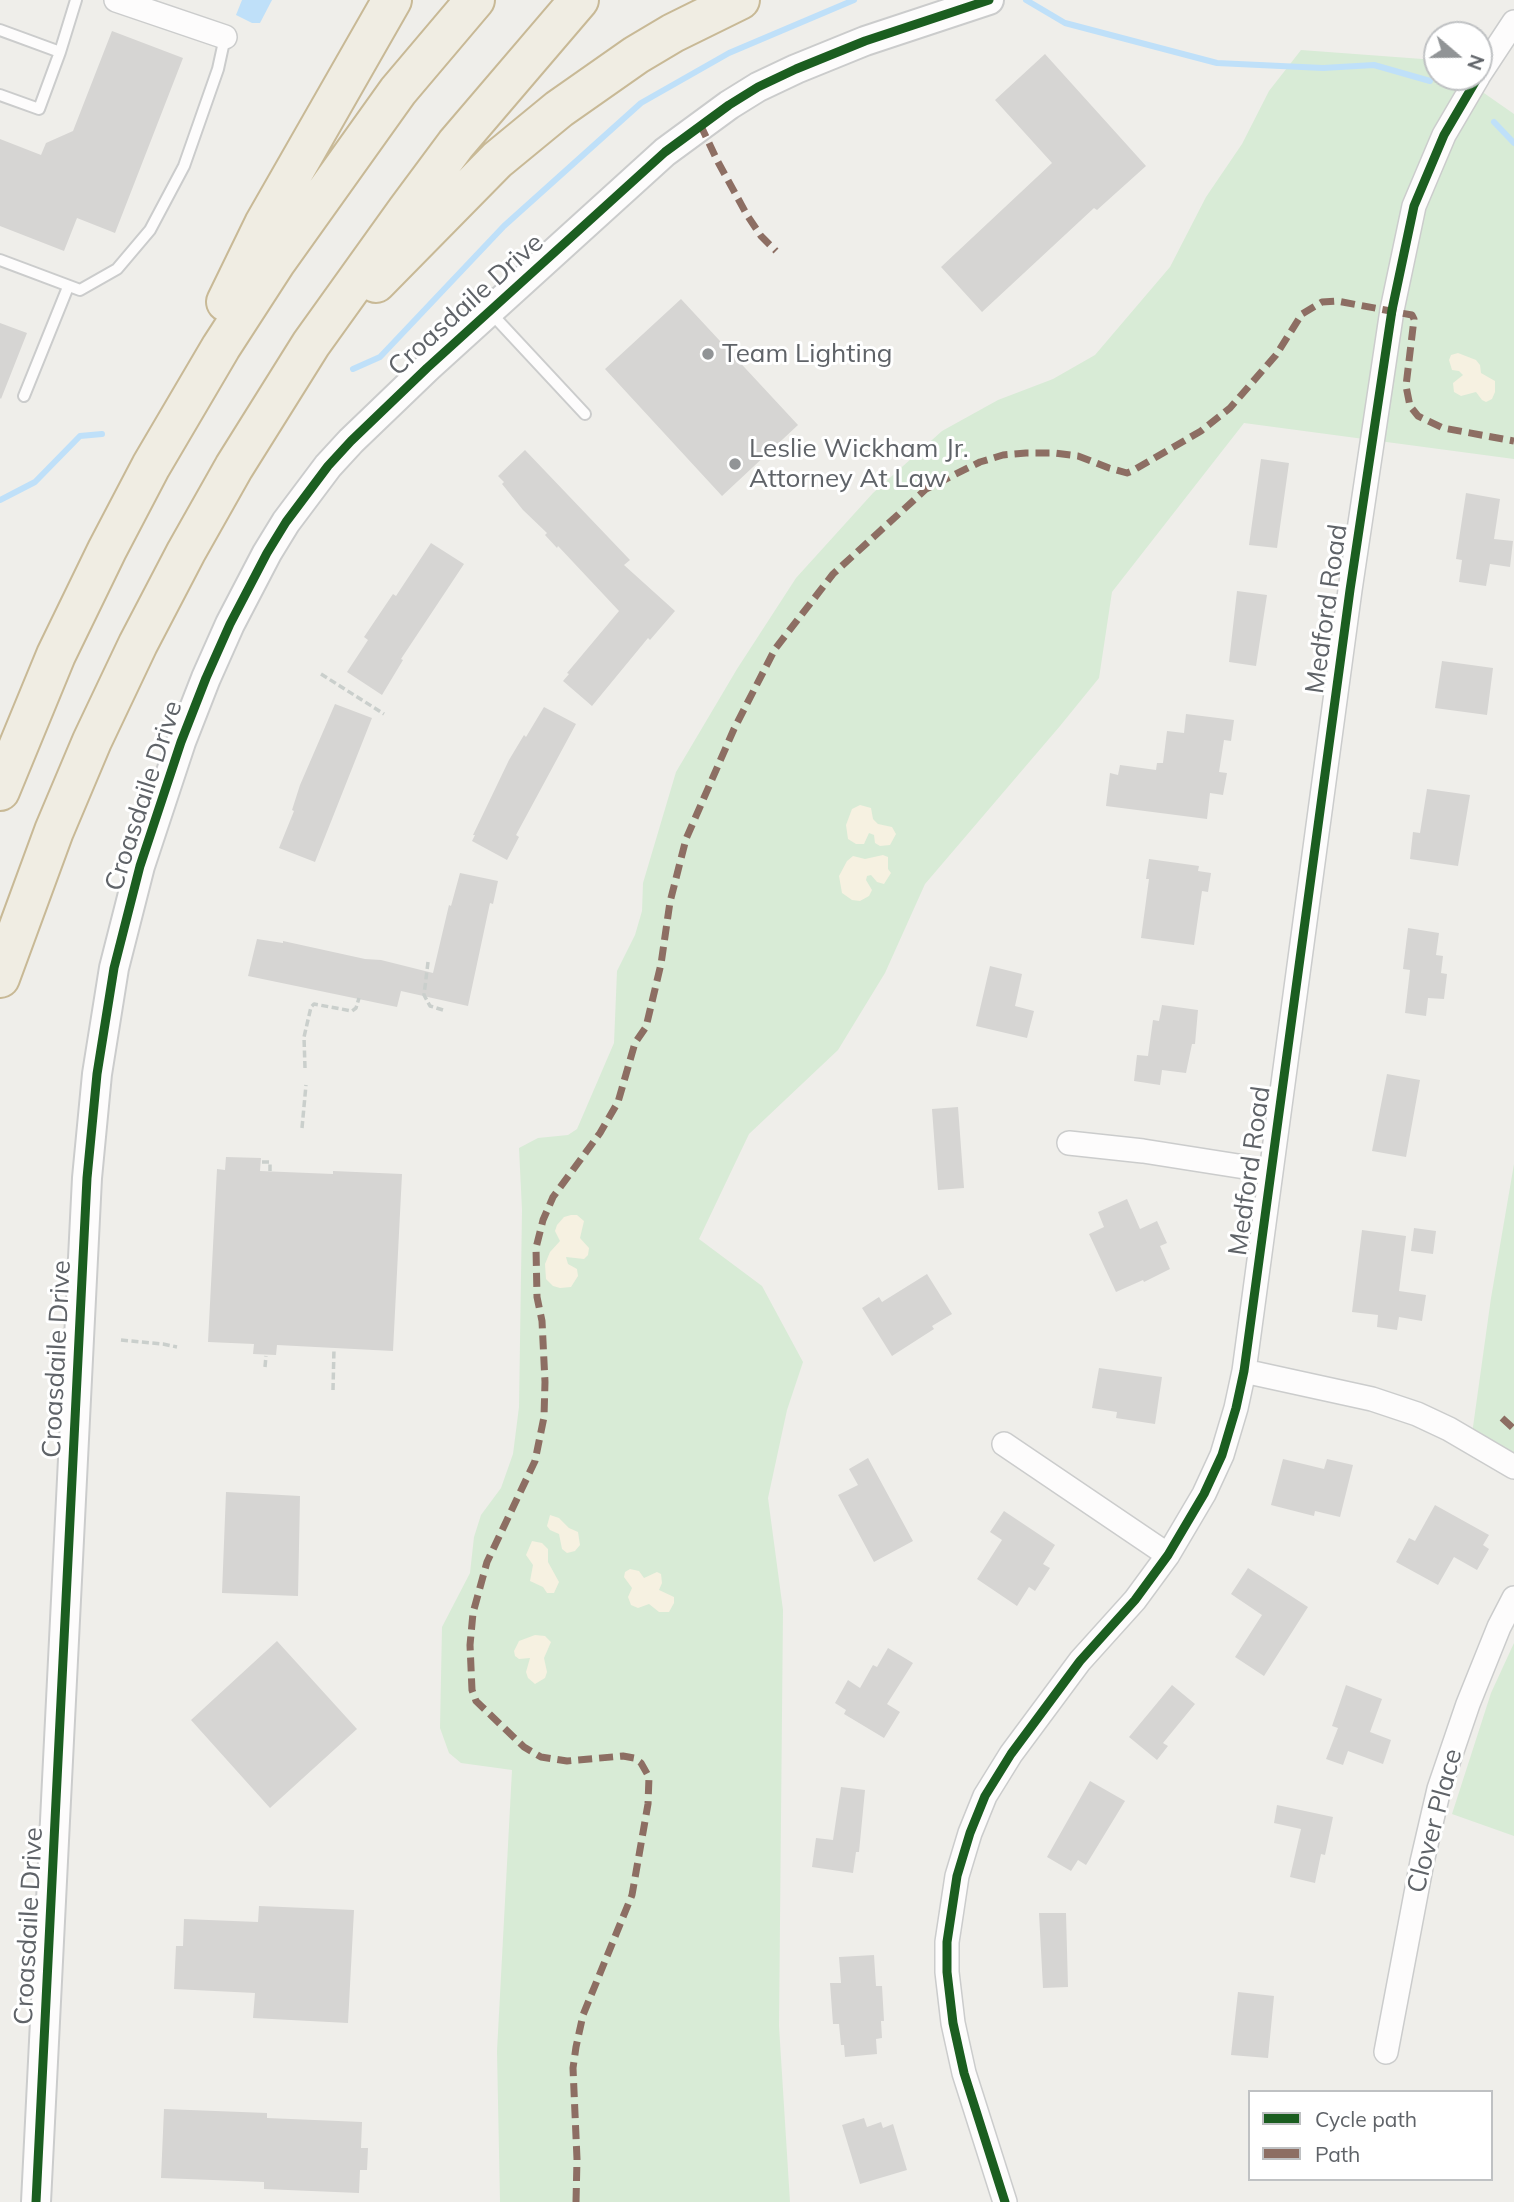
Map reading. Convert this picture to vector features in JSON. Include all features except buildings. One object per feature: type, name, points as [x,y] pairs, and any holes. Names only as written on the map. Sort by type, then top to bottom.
[{"type":"highway","points":[[151,467],[264,224],[392,0]]},
{"type":"highway","points":[[0,791],[19,740],[107,550],[151,467],[221,347],[276,262],[398,91],[475,0]]},
{"type":"highway","points":[[0,978],[54,831],[92,741],[138,643],[234,467],[311,344],[456,144],[579,0]]},
{"type":"highway","points":[[311,344],[401,261],[449,207],[497,160],[559,109],[636,55],[673,33],[740,0]]},
{"type":"street","points":[[116,0],[225,37]]},
{"type":"street","name":"Croasdaile Drive","points":[[36,2202],[87,1178],[97,1074],[106,1014],[140,866],[180,741],[230,624],[267,553],[307,492],[351,441],[665,152],[729,105],[758,88],[836,51],[989,0]]},
{"type":"street","name":"Medford Road","points":[[1493,54],[1514,22]]},
{"type":"street","name":"Medford Road","points":[[1005,2202],[964,2073],[953,2023],[947,1972],[947,1942],[957,1876],[985,1796],[1011,1754],[1080,1661],[1135,1600],[1168,1555],[1204,1494],[1222,1455],[1244,1371],[1350,590],[1397,284],[1414,206],[1444,135],[1469,91]]},
{"type":"street","points":[[1069,1143],[1143,1151],[1270,1171]]},
{"type":"street","points":[[1244,1371],[1372,1399],[1417,1414],[1449,1429],[1514,1467]]},
{"type":"street","points":[[1004,1444],[1168,1555]]},
{"type":"street","name":"Clover Place","points":[[1386,2052],[1422,1862],[1439,1789],[1478,1678],[1514,1598]]},
{"type":"lane","points":[[0,94],[39,109],[76,0]]},
{"type":"lane","points":[[0,30],[60,52]]},
{"type":"lane","points":[[0,260],[80,290],[117,269],[150,230],[184,166],[218,69],[225,37]]},
{"type":"lane","points":[[24,396],[68,287]]},
{"type":"lane","points":[[490,312],[585,414]]},
{"type":"path","points":[[321,674],[384,714]]},
{"type":"path","points":[[428,962],[424,995],[430,1006],[443,1010]]},
{"type":"path","points":[[305,1068],[304,1037],[314,1004],[352,1011],[359,998]]},
{"type":"path","points":[[302,1128],[306,1084]]},
{"type":"path","points":[[261,1162],[270,1163],[270,1171]]},
{"type":"path","points":[[121,1340],[177,1347]]},
{"type":"path","points":[[333,1390],[334,1348]]},
{"type":"path","points":[[265,1356],[265,1367]]},
{"type":"green space","points":[[1301,50],[1423,59],[1423,91],[1481,91],[1514,114],[1514,459],[1244,423],[1112,592],[1099,678],[925,884],[885,973],[838,1050],[749,1134],[699,1239],[762,1286],[803,1362],[787,1410],[768,1498],[783,1610],[779,2026],[790,2202],[500,2202],[497,2051],[512,1770],[461,1763],[449,1753],[440,1728],[442,1627],[470,1573],[474,1537],[481,1515],[501,1488],[513,1454],[519,1407],[522,1210],[519,1148],[538,1138],[568,1135],[577,1129],[614,1043],[617,971],[635,935],[642,911],[643,883],[676,772],[737,669],[796,578],[873,493],[942,431],[998,400],[1053,379],[1095,355],[1170,267],[1206,197],[1242,144],[1269,91]]},
{"type":"green space","points":[[1514,1164],[1514,1459],[1472,1434],[1491,1298]]},
{"type":"green space","points":[[1514,1643],[1514,1836],[1452,1814],[1491,1693]]},
{"type":"sand","points":[[1458,353],[1476,360],[1481,373],[1495,381],[1492,399],[1486,402],[1476,392],[1461,396],[1454,392],[1453,383],[1463,375],[1452,370],[1449,360],[1451,355]]},
{"type":"sand","points":[[860,805],[871,808],[873,819],[878,824],[892,827],[896,834],[890,845],[880,846],[875,843],[874,835],[869,833],[864,844],[856,844],[848,839],[846,825],[852,809]]},
{"type":"sand","points":[[883,855],[888,857],[888,869],[891,873],[884,884],[877,882],[871,875],[867,876],[866,880],[872,890],[869,896],[860,901],[852,900],[842,893],[839,876],[847,861],[853,856],[865,859]]},
{"type":"sand","points":[[577,1215],[584,1221],[580,1238],[589,1248],[588,1255],[584,1259],[566,1257],[568,1264],[577,1269],[578,1276],[571,1287],[560,1288],[553,1286],[546,1279],[545,1264],[550,1252],[560,1241],[555,1231],[557,1225],[564,1217]]},
{"type":"sand","points":[[550,1515],[559,1518],[569,1528],[578,1532],[580,1545],[575,1551],[567,1553],[562,1549],[559,1534],[547,1526]]},
{"type":"sand","points":[[532,1541],[542,1543],[548,1549],[548,1562],[559,1582],[554,1593],[547,1593],[543,1587],[530,1581],[533,1565],[526,1555]]},
{"type":"sand","points":[[630,1569],[639,1571],[644,1578],[657,1572],[661,1574],[662,1583],[659,1590],[674,1597],[669,1612],[659,1612],[649,1604],[638,1608],[631,1605],[628,1597],[632,1588],[624,1577],[625,1572]]},
{"type":"sand","points":[[535,1635],[545,1636],[551,1642],[544,1658],[547,1672],[545,1678],[535,1684],[526,1672],[530,1658],[519,1659],[514,1651],[519,1641]]},
{"type":"water","points":[[242,0],[272,0],[260,23],[252,23],[236,15]]},
{"type":"waterway","points":[[353,369],[380,357],[504,226],[641,103],[729,53],[854,0]]},
{"type":"waterway","points":[[1026,0],[1065,23],[1217,63],[1323,68],[1374,65],[1423,79]]},
{"type":"waterway","points":[[1494,122],[1514,143]]},
{"type":"waterway","points":[[0,500],[35,482],[80,436],[102,434]]},
{"type":"marked path","points":[[700,124],[747,215],[761,236],[776,251]]},
{"type":"marked path","points":[[576,2202],[573,2068],[576,2047],[583,2015],[632,1895],[648,1804],[649,1777],[641,1763],[634,1758],[623,1756],[567,1761],[541,1757],[524,1747],[476,1701],[472,1690],[470,1645],[473,1613],[487,1562],[535,1461],[544,1417],[545,1382],[542,1321],[537,1297],[536,1248],[543,1220],[553,1197],[600,1133],[618,1102],[635,1043],[646,1027],[661,964],[670,902],[686,839],[734,729],[775,649],[833,574],[926,489],[980,462],[1003,455],[1054,453],[1078,456],[1127,473],[1132,471],[1201,431],[1230,408],[1276,355],[1302,314],[1322,302],[1337,301],[1412,315],[1414,319],[1406,386],[1410,406],[1418,416],[1443,428],[1514,441]]},
{"type":"marked path","points":[[1502,1418],[1514,1429]]},
{"type":"cycle path","points":[[36,2202],[87,1178],[97,1074],[114,968],[140,866],[181,742],[206,678],[230,624],[267,553],[286,522],[328,466],[427,368],[665,152],[729,105],[758,87],[796,69],[865,41],[989,0]]},
{"type":"cycle path","points":[[1005,2202],[964,2073],[953,2023],[947,1972],[947,1942],[957,1876],[985,1796],[1011,1754],[1080,1661],[1135,1600],[1168,1555],[1204,1494],[1222,1455],[1236,1408],[1244,1371],[1350,590],[1392,310],[1414,206],[1444,135],[1470,91]]},
{"type":"place","name":"Team Lighting","points":[[708,354]]},
{"type":"place","name":"Leslie Wickham Jr. Attorney At Law","points":[[735,464]]}]
